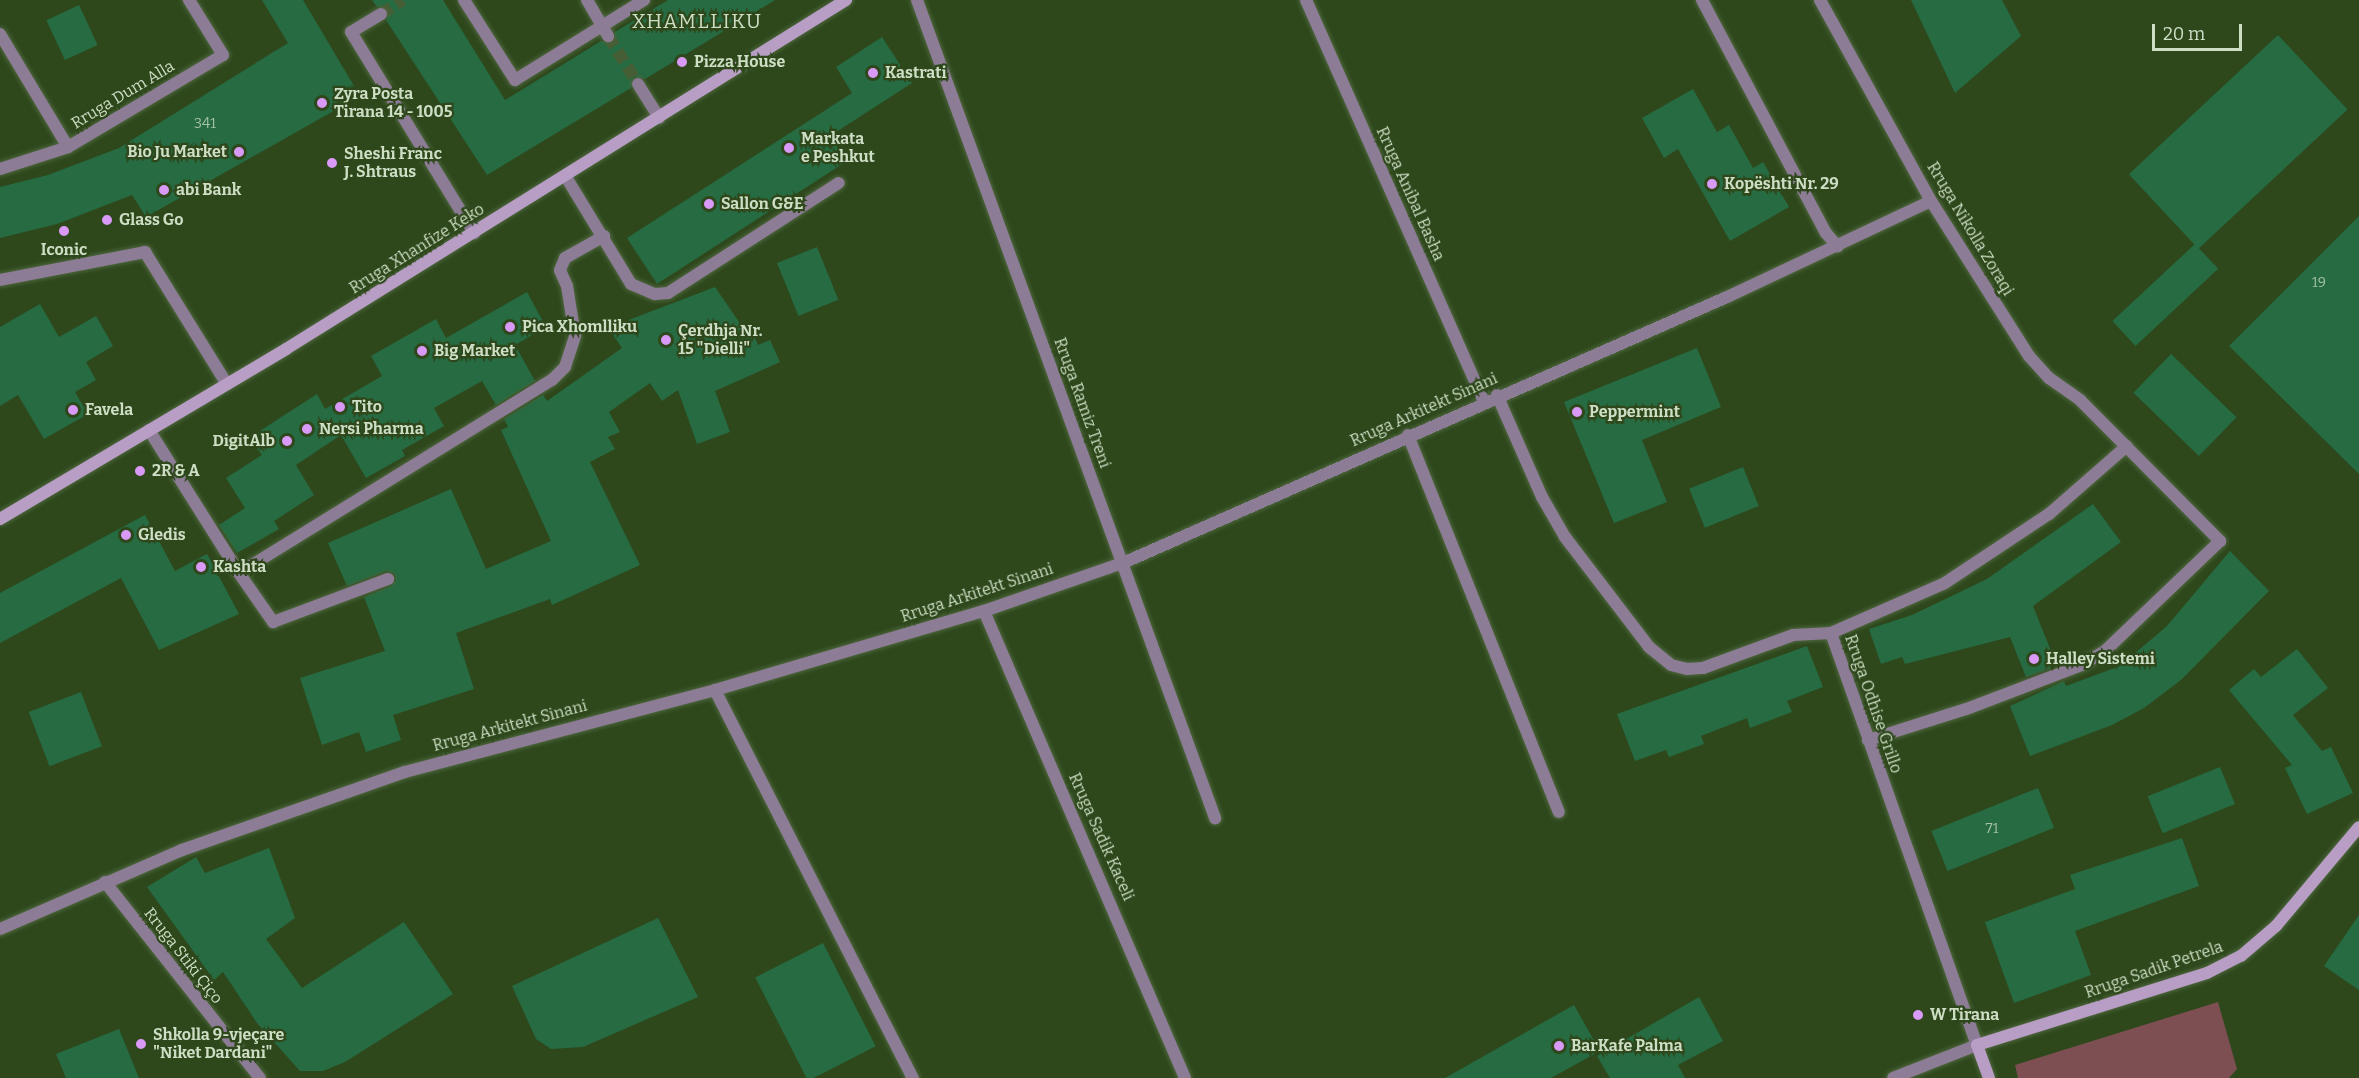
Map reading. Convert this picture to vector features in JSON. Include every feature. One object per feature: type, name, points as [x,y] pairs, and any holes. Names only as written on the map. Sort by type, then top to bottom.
[{"type":"main road","name":"Rruga Xhanfize Keko","points":[[0,519],[227,384],[566,177],[846,0]]},
{"type":"main road","name":"Rruga Sadik Petrela","points":[[1977,1045],[2225,966],[2276,926],[2359,826]]},
{"type":"main road","name":"Rruga Odhise Grillo","points":[[1977,1045],[1989,1078]]},
{"type":"street","name":"Rruga Dum Alla","points":[[0,33],[68,147],[223,55],[189,0]]},
{"type":"street","points":[[464,0],[515,80],[605,31],[644,0]]},
{"type":"street","points":[[586,0],[605,31]]},
{"type":"street","name":"Rruga Ramiz Treni","points":[[917,0],[1124,562],[1215,818]]},
{"type":"street","name":"Rruga Anibal Basha","points":[[1306,0],[1484,401]]},
{"type":"street","points":[[1702,0],[1826,233],[1838,247]]},
{"type":"street","name":"Rruga Nikolla Zoraqi","points":[[1820,0],[1931,201],[2029,356],[2049,378],[2080,400],[2220,541],[2105,651],[2052,678],[1966,709],[1868,740]]},
{"type":"street","points":[[381,14],[351,32],[474,233]]},
{"type":"street","points":[[638,84],[659,118]]},
{"type":"street","points":[[0,169],[68,147]]},
{"type":"street","points":[[566,177],[632,284],[641,291],[668,293],[839,183]]},
{"type":"street","name":"Rruga Arkitekt Sinani","points":[[0,929],[182,850],[405,772],[715,690],[984,610],[1124,562],[1497,395],[1838,247],[1931,201]]},
{"type":"street","points":[[239,573],[552,380],[565,367],[574,336],[567,286],[560,270],[565,258],[604,236]]},
{"type":"street","points":[[0,280],[145,252],[227,384]]},
{"type":"street","name":"Rruga Odhise Grillo","points":[[1497,395],[1542,497],[1565,537],[1660,658],[1687,669],[1703,668],[1777,639],[1831,633],[1977,1045]]},
{"type":"street","points":[[149,430],[239,573],[273,622],[388,579]]},
{"type":"street","points":[[1408,435],[1559,812]]},
{"type":"street","points":[[1831,633],[1972,567],[2049,514],[2127,446]]},
{"type":"street","name":"Rruga Sadik Kaceli","points":[[984,610],[1185,1078]]},
{"type":"street","points":[[715,690],[913,1078]]},
{"type":"street","name":"Rruga Stiki Çiço","points":[[105,882],[260,1078]]},
{"type":"street","points":[[1893,1078],[1977,1045]]},
{"type":"shaded area","points":[[2218,1002],[2237,1069],[2229,1078],[2018,1078],[2015,1065]]},
{"type":"building","points":[[262,0],[303,0],[360,96],[146,217],[132,195],[57,224],[0,238],[0,187],[48,175],[119,148],[288,43]]},
{"type":"building","points":[[372,0],[443,0],[505,100],[601,41],[613,43],[615,32],[668,0],[775,0],[645,79],[634,77],[631,88],[487,175],[386,20],[388,9],[377,7]]},
{"type":"building","points":[[1911,0],[2002,0],[2021,36],[1955,93]]},
{"type":"building","points":[[79,5],[98,45],[65,60],[46,20]]},
{"type":"building","points":[[2278,35],[2348,110],[2198,249],[2129,174]]},
{"type":"building","points":[[882,37],[912,83],[830,136],[847,161],[657,284],[627,238],[852,93],[836,67]]},
{"type":"building","points":[[1693,89],[1717,132],[1729,125],[1753,168],[1763,162],[1789,207],[1730,241],[1678,149],[1664,158],[1642,118]]},
{"type":"building","points":[[2359,216],[2359,474],[2229,346]]},
{"type":"building","points":[[2195,244],[2218,269],[2136,346],[2112,321]]},
{"type":"building","points":[[817,247],[838,300],[798,316],[777,263]]},
{"type":"building","points":[[715,287],[746,332],[751,329],[758,345],[770,340],[780,362],[715,391],[730,432],[697,444],[678,390],[662,401],[650,383],[609,412],[620,432],[608,437],[615,449],[590,462],[640,565],[552,605],[550,599],[456,633],[474,689],[393,715],[401,740],[366,752],[359,732],[322,745],[300,678],[385,651],[364,597],[391,586],[396,580],[394,573],[386,571],[347,586],[328,543],[451,489],[486,569],[551,541],[501,430],[508,427],[504,419],[543,395],[547,401],[622,348],[611,332],[626,321]]},
{"type":"building","points":[[527,292],[546,327],[515,345],[535,381],[496,405],[482,381],[434,408],[444,426],[402,450],[405,456],[366,478],[341,435],[296,465],[314,495],[274,521],[279,529],[237,553],[219,525],[245,508],[226,478],[262,455],[249,438],[317,394],[325,409],[382,376],[371,356],[436,319],[446,338]]},
{"type":"building","points":[[40,304],[59,337],[96,316],[113,346],[86,362],[96,380],[75,392],[88,414],[44,439],[18,395],[0,406],[0,327]]},
{"type":"building","points":[[1697,348],[1721,407],[1642,440],[1667,502],[1614,523],[1564,402]]},
{"type":"building","points":[[2171,354],[2236,417],[2199,456],[2133,393]]},
{"type":"building","points":[[1743,467],[1759,506],[1705,528],[1689,489]]},
{"type":"building","points":[[2093,504],[2121,542],[2033,606],[2057,666],[2026,677],[2010,637],[1905,664],[1902,657],[1881,664],[1869,629],[1912,615],[1987,579]]},
{"type":"building","points":[[145,515],[175,571],[207,554],[239,614],[159,650],[121,578],[0,643],[0,593]]},
{"type":"building","points":[[2230,551],[2269,591],[2181,680],[2144,708],[2112,725],[2030,756],[2010,706],[2064,681],[2066,686],[2120,666],[2167,626]]},
{"type":"building","points":[[1807,646],[1823,687],[1787,701],[1792,712],[1750,728],[1747,718],[1701,736],[1704,744],[1669,757],[1666,750],[1635,761],[1617,714]]},
{"type":"building","points":[[2297,649],[2328,688],[2293,715],[2322,751],[2331,747],[2353,793],[2307,814],[2285,768],[2292,765],[2229,690],[2254,669],[2261,677]]},
{"type":"building","points":[[81,692],[102,746],[50,766],[29,712]]},
{"type":"building","points":[[2220,767],[2235,804],[2163,833],[2148,796]]},
{"type":"building","points":[[2038,788],[2054,828],[1947,871],[1931,831]]},
{"type":"building","points":[[2182,838],[2199,886],[2075,931],[2091,975],[2014,1003],[1985,922],[2075,889],[2070,875]]},
{"type":"building","points":[[269,848],[295,918],[266,939],[302,988],[404,922],[453,994],[345,1062],[323,1071],[300,1071],[257,1023],[223,972],[214,980],[147,887],[196,857],[205,873]]},
{"type":"building","points":[[2359,915],[2359,990],[2324,966]]},
{"type":"building","points":[[658,918],[698,997],[583,1047],[551,1049],[536,1039],[512,986]]},
{"type":"building","points":[[823,943],[876,1046],[814,1078],[806,1078],[755,978]]},
{"type":"building","points":[[1699,997],[1723,1041],[1678,1065],[1685,1078],[1610,1078],[1597,1056]]},
{"type":"building","points":[[1574,1005],[1600,1051],[1551,1078],[1445,1078]]},
{"type":"building","points":[[119,1029],[139,1078],[66,1078],[56,1054]]},
{"type":"tunnel","points":[[381,14],[403,0]]},
{"type":"tunnel","points":[[608,36],[638,84]]},
{"type":"place","name":"Pizza House","points":[[682,62]]},
{"type":"place","name":"Kastrati","points":[[873,73]]},
{"type":"place","name":"Zyra Posta Tirana 14 - 1005","points":[[322,103]]},
{"type":"place","name":"Markata e Peshkut","points":[[789,148]]},
{"type":"place","name":"Bio Ju Market","points":[[239,152]]},
{"type":"place","name":"Sheshi Franc J. Shtraus","points":[[332,163]]},
{"type":"place","name":"Kopështi Nr. 29","points":[[1712,184]]},
{"type":"place","name":"abi Bank","points":[[164,190]]},
{"type":"place","name":"Sallon G&E","points":[[709,204]]},
{"type":"place","name":"Glass Go","points":[[107,220]]},
{"type":"place","name":"Iconic","points":[[64,231]]},
{"type":"place","name":"Pica Xhomlliku","points":[[510,327]]},
{"type":"place","name":"Çerdhja Nr. 15 \"Dielli\"","points":[[666,340]]},
{"type":"place","name":"Big Market","points":[[422,351]]},
{"type":"place","name":"Tito","points":[[340,407]]},
{"type":"place","name":"Favela","points":[[73,410]]},
{"type":"place","name":"Peppermint","points":[[1577,412]]},
{"type":"place","name":"Nersi Pharma","points":[[307,429]]},
{"type":"place","name":"DigitAlb","points":[[287,441]]},
{"type":"place","name":"2R & A","points":[[140,471]]},
{"type":"place","name":"Gledis","points":[[126,535]]},
{"type":"place","name":"Kashta","points":[[201,567]]},
{"type":"place","name":"Halley Sistemi","points":[[2034,659]]},
{"type":"place","name":"W Tirana","points":[[1918,1015]]},
{"type":"place","name":"Shkolla 9-vjeçare \"Niket Dardani\"","points":[[141,1044]]},
{"type":"place","name":"BarKafe Palma","points":[[1559,1046]]},
{"type":"district","name":"XHAMLLIKU","points":[[697,21]]}]
